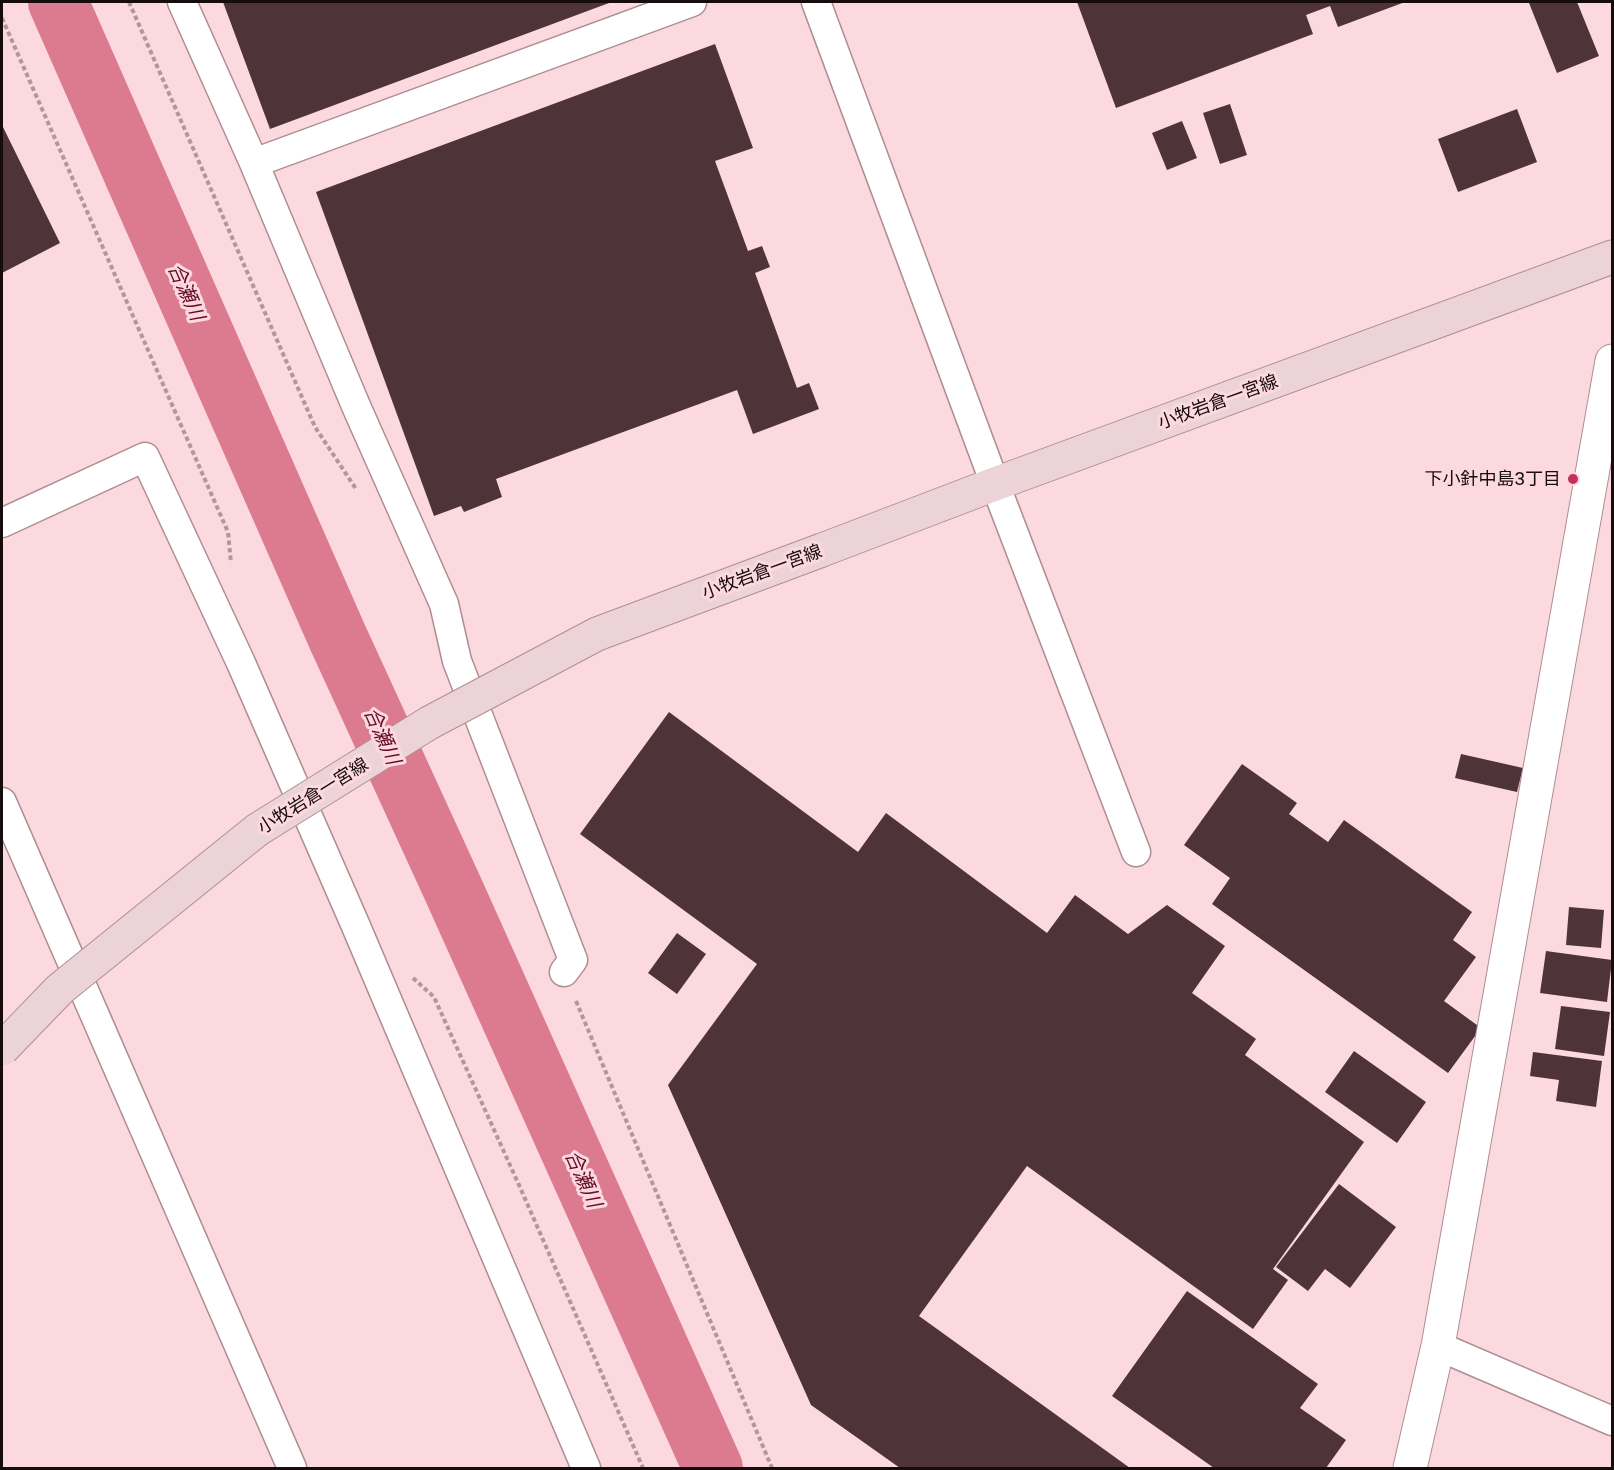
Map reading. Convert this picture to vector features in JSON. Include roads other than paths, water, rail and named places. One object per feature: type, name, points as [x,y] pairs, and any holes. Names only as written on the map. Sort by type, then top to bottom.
[{"type":"main road","name":"小牧岩倉一宮線","points":[[2,1049],[60,989],[257,830],[429,723],[597,634],[995,484],[1612,258]]},
{"type":"street","points":[[182,2],[444,604],[457,661],[573,960],[564,972]]},
{"type":"street","points":[[254,163],[692,2]]},
{"type":"street","points":[[816,2],[995,484],[1136,852]]},
{"type":"street","points":[[1410,1468],[1438,1346],[1612,361]]},
{"type":"street","points":[[2,523],[145,457],[241,663],[346,903],[586,1468]]},
{"type":"street","points":[[2,802],[292,1468]]},
{"type":"street","points":[[1438,1346],[1612,1421]]},
{"type":"waterway","name":"合瀬川","points":[[58,2],[337,636],[713,1468]]},
{"type":"place","name":"下小針中島3丁目","points":[[1573,479]]}]
